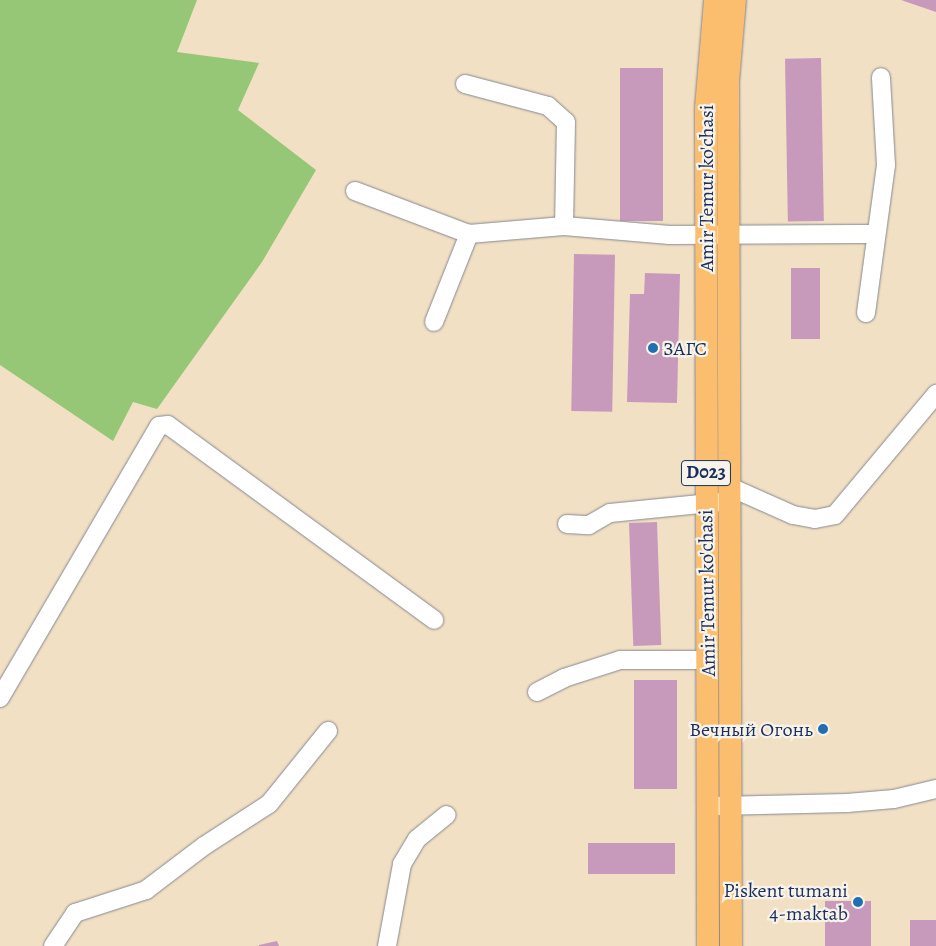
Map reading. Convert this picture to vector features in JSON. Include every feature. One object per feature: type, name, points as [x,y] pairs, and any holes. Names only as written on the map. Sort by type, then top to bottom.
[{"type":"main road","name":"Amir Temur ko'chasi","points":[[725,2],[730,234],[731,946]]},
{"type":"main road","name":"Amir Temur ko'chasi","points":[[708,946],[706,108],[725,2]]},
{"type":"street","points":[[866,313],[874,234],[886,165],[881,77]]},
{"type":"street","points":[[465,84],[548,106],[566,122],[564,226]]},
{"type":"street","points":[[355,191],[469,234],[564,226],[670,235],[874,234]]},
{"type":"street","points":[[434,322],[469,234]]},
{"type":"street","points":[[567,524],[589,525],[610,513],[706,503],[730,494],[793,516],[815,519],[835,515],[936,394]]},
{"type":"street","points":[[0,698],[159,426],[168,425],[434,620]]},
{"type":"street","points":[[537,692],[564,678],[620,660],[708,660]]},
{"type":"street","points":[[53,946],[75,914],[146,890],[204,846],[269,804],[328,731]]},
{"type":"street","points":[[707,807],[731,804],[847,804],[894,799],[936,789]]},
{"type":"street","points":[[387,946],[402,864],[417,838],[447,815]]},
{"type":"green space","points":[[0,0],[197,0],[177,52],[259,63],[238,110],[316,170],[262,262],[157,409],[133,402],[113,441],[0,365]]},
{"type":"building","points":[[901,0],[936,0],[936,12]]},
{"type":"building","points":[[821,58],[824,221],[788,222],[785,59]]},
{"type":"building","points":[[620,68],[663,68],[663,221],[620,221]]},
{"type":"building","points":[[574,254],[615,255],[612,412],[571,411]]},
{"type":"building","points":[[791,268],[820,268],[820,339],[791,339]]},
{"type":"building","name":"ЗАГС","points":[[645,273],[680,274],[677,403],[627,402],[630,294],[644,294]]},
{"type":"building","points":[[657,522],[661,645],[633,646],[629,523]]},
{"type":"building","points":[[634,680],[677,680],[677,789],[634,789]]},
{"type":"building","points":[[588,843],[675,843],[675,874],[588,874]]},
{"type":"building","points":[[825,901],[871,901],[871,946],[825,946]]},
{"type":"building","points":[[910,920],[936,920],[936,946],[910,946]]},
{"type":"building","points":[[277,941],[279,946],[259,946],[259,945]]},
{"type":"place","name":"ЗАГС","points":[[653,348]]},
{"type":"place","name":"Вечный Огонь","points":[[823,729]]},
{"type":"place","name":"Piskent tumani 4-maktab","points":[[858,902]]}]
